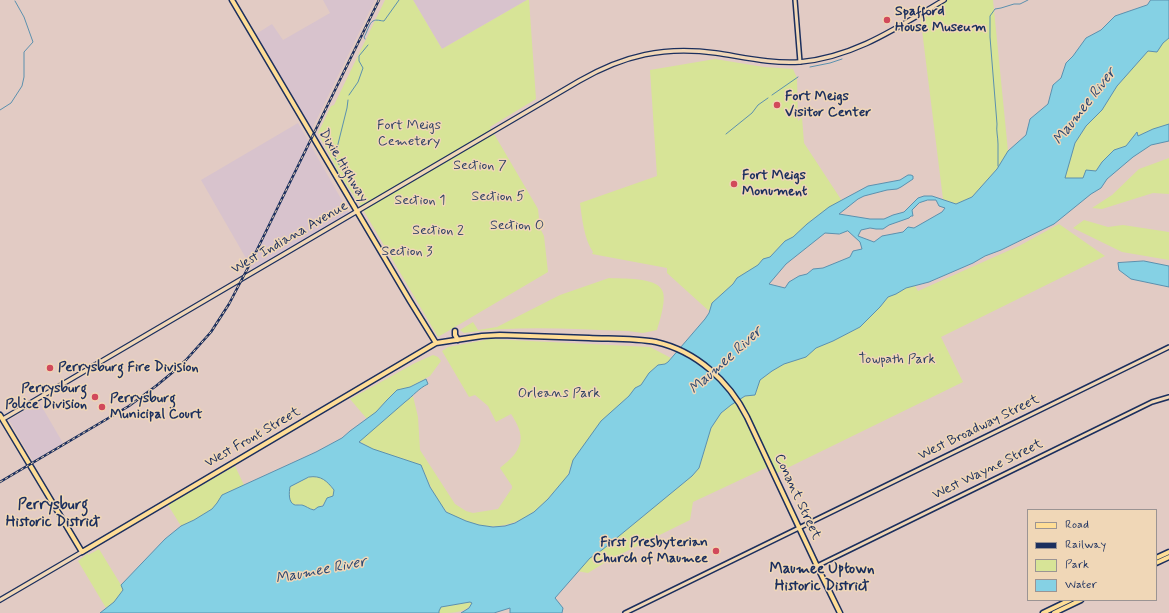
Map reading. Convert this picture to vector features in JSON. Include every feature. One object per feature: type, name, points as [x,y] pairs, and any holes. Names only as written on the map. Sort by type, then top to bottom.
[{"type":"main road","name":"Dixie Highway","points":[[232,0],[436,343]]},
{"type":"main road","name":"West Indiana Avenue","points":[[1,420],[586,76],[620,61],[650,53],[668,51],[715,53],[770,61],[800,62],[831,57],[862,46],[887,34],[944,0]]},
{"type":"main road","points":[[455,331],[455,335],[458,340]]},
{"type":"main road","name":"Conant Street","points":[[436,343],[491,335],[639,340],[656,342],[696,359],[730,388],[745,412],[840,613]]},
{"type":"main road","name":"West Front Street","points":[[82,552],[436,343]]},
{"type":"main road","points":[[0,415],[1,420],[82,552],[0,600]]},
{"type":"main road","points":[[1157,558],[1169,552]]},
{"type":"main road","points":[[1157,563],[1169,557]]},
{"type":"main road","points":[[1043,613],[1068,601]]},
{"type":"main road","points":[[1054,613],[1079,601]]},
{"type":"street","points":[[795,0],[800,62]]},
{"type":"street","name":"West Broadway Street","points":[[625,613],[1169,347]]},
{"type":"street","name":"West Wayne Street","points":[[817,566],[1152,402],[1169,397]]},
{"type":"shaded area","points":[[323,0],[375,0],[312,129],[256,34],[272,24],[283,40],[330,13]]},
{"type":"shaded area","points":[[413,0],[527,0],[442,49]]},
{"type":"shaded area","points":[[298,123],[352,218],[255,274],[201,180]]},
{"type":"shaded area","points":[[39,402],[63,443],[33,461],[9,420]]},
{"type":"green space","name":"Fort Meigs Cemetery","points":[[385,0],[413,0],[442,49],[529,0],[536,99],[490,127],[538,209],[540,228],[544,236],[548,272],[438,337],[359,203],[341,177],[318,133],[331,106],[334,105]]},
{"type":"green space","points":[[944,0],[993,0],[1008,151],[997,169],[972,197],[956,204],[943,199],[920,14]]},
{"type":"green space","points":[[1169,38],[1169,124],[1138,136],[1137,132],[1126,146],[1114,150],[1102,162],[1096,171],[1083,178],[1064,178],[1075,143],[1086,126],[1102,110],[1117,86],[1148,51],[1157,52],[1163,43]]},
{"type":"green space","points":[[715,59],[764,67],[793,69],[797,78],[798,121],[802,117],[804,143],[842,201],[813,219],[793,237],[785,241],[770,257],[763,259],[759,265],[737,278],[733,284],[712,303],[709,311],[667,273],[667,268],[592,254],[593,252],[587,241],[580,203],[657,176],[650,70]]},
{"type":"green space","points":[[1169,158],[1169,194],[1153,193],[1102,209],[1092,208],[1112,195],[1139,169]]},
{"type":"green space","points":[[1084,220],[1108,227],[1123,225],[1169,232],[1169,260],[1122,252],[1073,228]]},
{"type":"green space","name":"Towpath Park","points":[[1059,224],[1105,256],[941,337],[963,382],[777,473],[772,465],[693,502],[690,520],[609,560],[588,573],[577,571],[590,558],[602,550],[692,476],[699,468],[711,428],[721,413],[745,396],[755,395],[760,380],[772,371],[784,364],[805,357],[815,348],[833,341],[860,327],[888,297],[906,288],[915,286],[918,291],[1019,246]]},
{"type":"green space","points":[[609,278],[646,281],[659,286],[662,290],[664,298],[657,330],[643,333],[587,329],[525,328],[464,333],[460,330],[473,322],[478,330],[497,327],[560,295]]},
{"type":"green space","name":"Orleans Park","points":[[490,339],[650,347],[671,358],[668,362],[658,365],[649,373],[641,385],[635,388],[630,396],[622,402],[570,467],[570,471],[564,481],[543,504],[523,519],[500,526],[475,524],[453,516],[447,512],[435,495],[421,465],[373,450],[359,441],[413,396],[418,417],[420,450],[455,504],[466,511],[473,513],[498,509],[512,488],[500,468],[518,450],[521,439],[519,429],[511,414],[496,422],[488,406],[475,395],[469,397],[442,351],[448,347]]},
{"type":"green space","points":[[433,355],[438,357],[441,361],[430,376],[410,387],[397,390],[376,412],[367,419],[350,399],[415,363]]},
{"type":"green space","points":[[235,466],[244,485],[222,495],[212,509],[181,526],[168,505]]},
{"type":"green space","points":[[309,477],[323,479],[329,483],[334,490],[333,496],[328,498],[323,505],[315,509],[310,509],[303,505],[294,505],[290,500],[290,487]]},
{"type":"green space","points":[[99,549],[123,590],[114,602],[106,608],[78,561],[88,553],[88,555]]},
{"type":"green space","points":[[470,602],[472,603],[470,606],[463,611],[439,613],[439,608],[441,607]]},
{"type":"water","name":"Maumee River","points":[[1151,0],[1169,0],[1169,38],[1163,43],[1157,52],[1148,51],[1117,86],[1102,110],[1086,126],[1075,143],[1065,178],[1083,178],[1086,170],[1096,171],[1102,162],[1114,150],[1126,146],[1137,132],[1138,136],[1169,124],[1169,141],[1151,145],[1133,157],[1107,179],[1101,188],[1091,194],[1054,224],[973,263],[929,282],[906,288],[888,297],[860,327],[816,348],[806,357],[784,364],[760,380],[755,395],[745,396],[721,413],[711,428],[699,468],[692,476],[602,550],[590,558],[555,598],[563,608],[562,613],[510,613],[510,608],[494,613],[461,613],[469,608],[472,603],[470,602],[441,607],[439,613],[100,613],[114,602],[123,590],[121,585],[165,539],[181,526],[212,509],[222,495],[316,452],[342,438],[376,412],[397,390],[410,387],[426,379],[428,384],[359,442],[373,449],[421,465],[430,487],[446,512],[466,521],[493,527],[505,526],[515,523],[534,512],[548,499],[569,474],[573,460],[601,421],[629,396],[635,388],[641,385],[649,373],[658,365],[668,362],[705,319],[709,313],[712,303],[733,284],[737,278],[758,265],[763,259],[770,257],[785,241],[793,237],[829,207],[868,186],[900,180],[908,175],[913,176],[913,179],[897,189],[887,190],[858,199],[839,214],[870,219],[884,219],[904,212],[918,198],[924,196],[932,196],[956,204],[972,197],[997,169],[1008,151],[1026,135],[1030,119],[1048,104],[1053,85],[1061,78],[1066,63],[1086,38],[1101,30],[1115,16],[1147,5]],"holes":[[[928,200],[936,200],[939,206],[945,208],[942,212],[914,228],[908,227],[903,232],[882,236],[874,242],[858,236],[861,230],[870,228],[883,229],[889,225],[913,216],[912,210],[919,203]],[[848,231],[860,242],[862,249],[853,251],[850,257],[823,268],[813,269],[807,274],[799,276],[789,282],[785,288],[769,284],[786,264],[825,233],[839,234]],[[309,477],[317,477],[323,479],[334,490],[333,496],[327,498],[323,506],[314,510],[302,505],[293,504],[291,502],[289,492],[290,487]]]},
{"type":"water","points":[[1144,261],[1169,266],[1169,287],[1131,279],[1119,270],[1118,263]]},
{"type":"waterway","points":[[365,39],[364,37],[372,22],[376,20],[384,21],[399,0]]},
{"type":"waterway","points":[[998,166],[997,124],[990,37],[990,16],[995,9],[1020,4],[1028,0]]},
{"type":"waterway","points":[[0,110],[11,103],[22,86],[24,77],[24,52],[33,42],[24,17],[15,1]]},
{"type":"waterway","points":[[349,95],[358,82],[363,68],[359,61],[359,56],[368,45]]},
{"type":"waterway","points":[[810,67],[842,59]]},
{"type":"waterway","points":[[772,95],[798,77]]},
{"type":"waterway","points":[[726,134],[768,98]]},
{"type":"waterway","points":[[348,100],[335,158],[355,191]]},
{"type":"railway","points":[[0,482],[129,406],[173,372],[211,332],[229,304],[253,258],[379,0]]},
{"type":"place","name":"Spafford House Museum","points":[[887,20]]},
{"type":"place","name":"Fort Meigs Visitor Center","points":[[777,105]]},
{"type":"place","name":"Fort Meigs Monument","points":[[734,184]]},
{"type":"place","name":"Perrysburg Fire Division","points":[[50,368]]},
{"type":"place","name":"Perrysburg Police Division","points":[[95,397]]},
{"type":"place","name":"Perrysburg Municipal Court","points":[[102,407]]},
{"type":"place","name":"First Presbyterian Church of Maumee","points":[[716,551]]},
{"type":"district","name":"Perrysburg Historic District","points":[[53,514]]},
{"type":"district","name":"Maumee Uptown Historic District","points":[[822,578]]},
{"type":"park label","name":"Section 7","points":[[480,166]]},
{"type":"park label","name":"Section 5","points":[[498,197]]},
{"type":"park label","name":"Section 1","points":[[420,201]]},
{"type":"park label","name":"Section O","points":[[517,226]]},
{"type":"park label","name":"Section 2","points":[[438,231]]},
{"type":"park label","name":"Section 3","points":[[407,252]]}]
